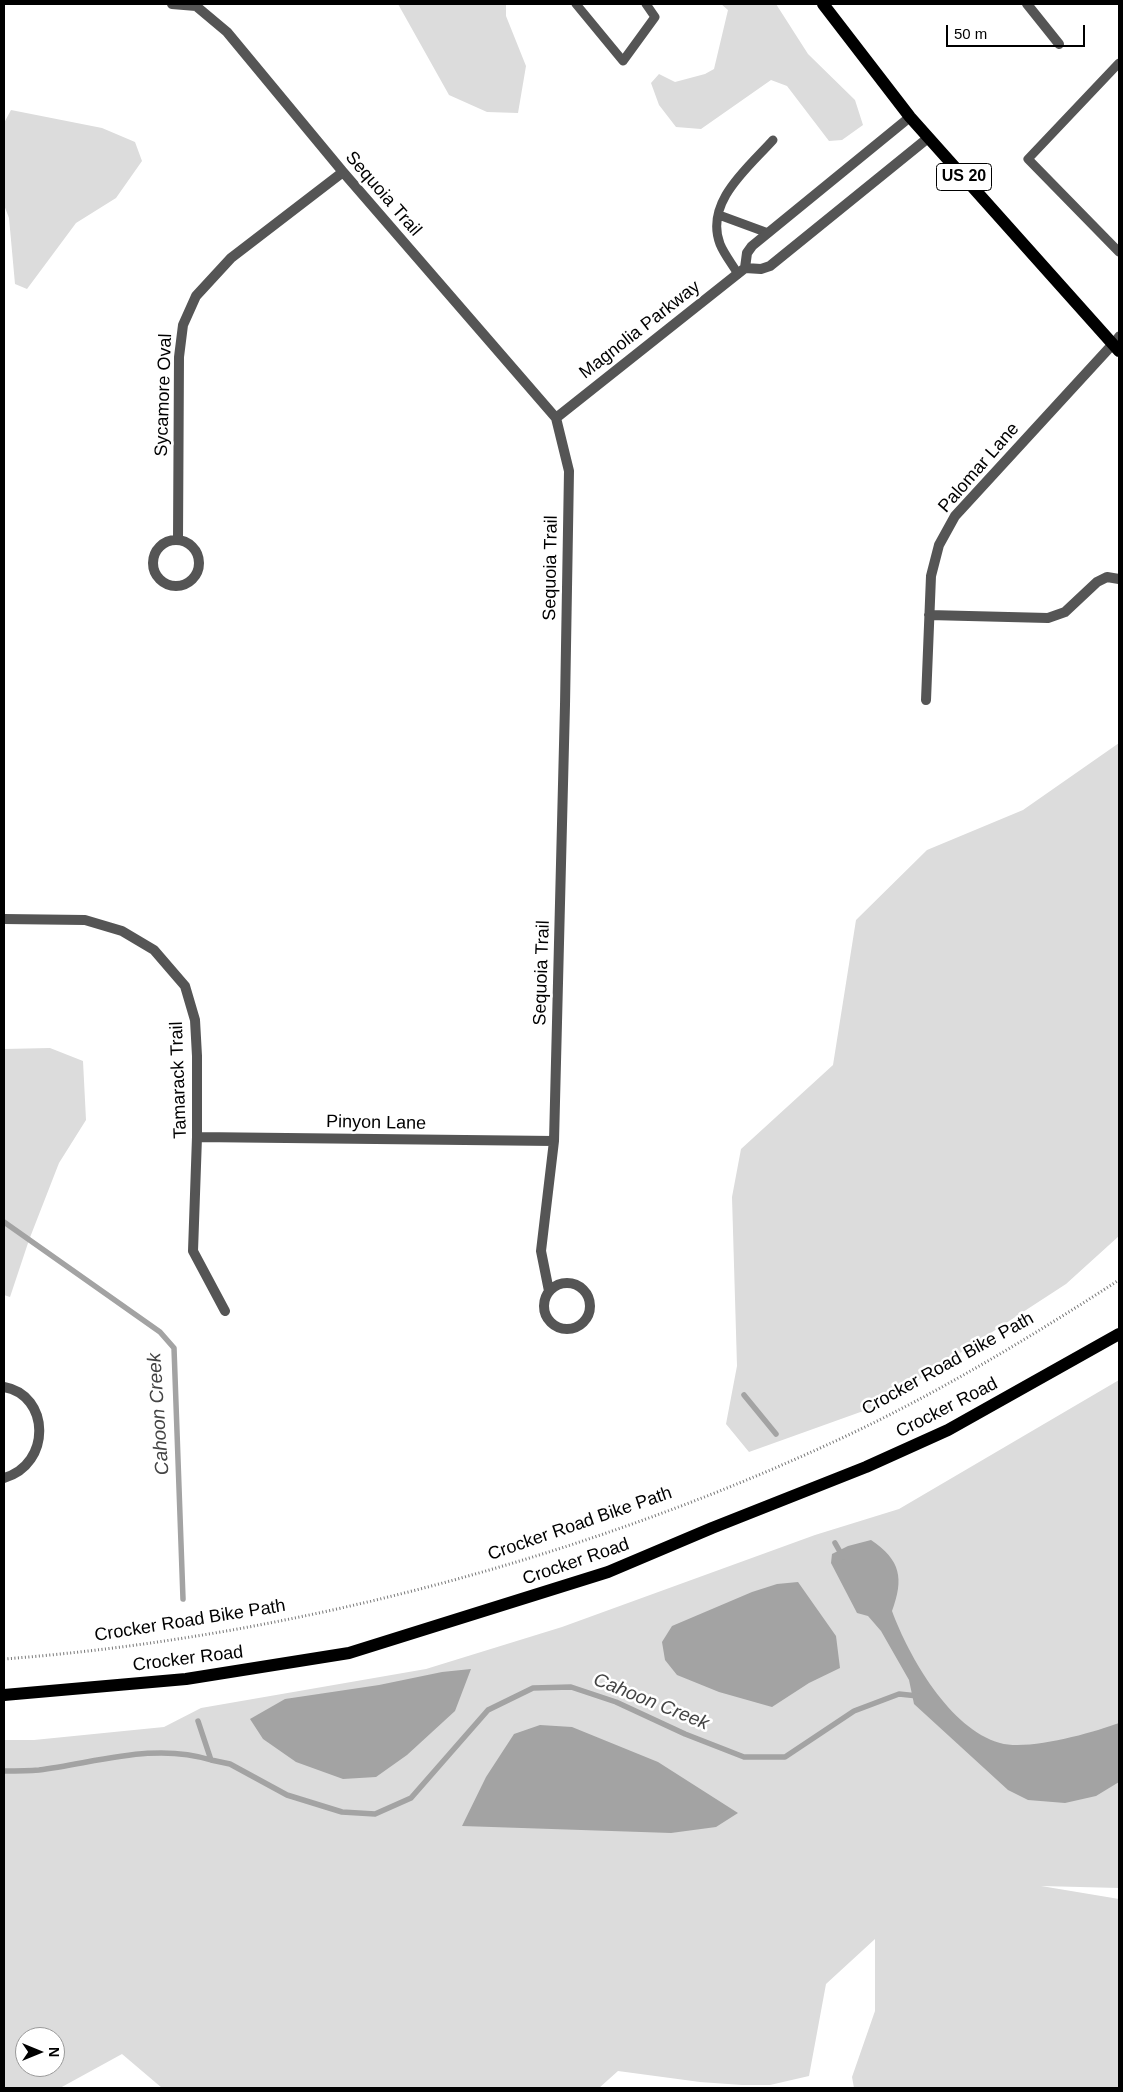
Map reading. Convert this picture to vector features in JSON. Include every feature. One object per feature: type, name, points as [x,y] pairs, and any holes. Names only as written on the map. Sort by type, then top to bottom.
[{"type":"main road","name":"US 20","points":[[823,4],[928,138],[1117,344]]},
{"type":"main road","name":"Crocker Road","points":[[4,1695],[186,1679],[349,1653],[608,1572],[712,1528],[866,1467],[948,1430],[1119,1334]]},
{"type":"street","name":"Sequoia Trail","points":[[172,4],[196,6],[227,32],[343,172],[556,418],[569,471],[554,1141],[541,1251],[549,1290]]},
{"type":"street","points":[[1027,4],[1059,44]]},
{"type":"street","name":"Magnolia Parkway","points":[[556,418],[741,271],[747,253],[768,233],[910,117]]},
{"type":"street","points":[[741,271],[762,269],[770,266],[928,138]]},
{"type":"street","name":"Sycamore Oval","points":[[178,540],[179,357],[183,325],[186,318],[196,296],[231,258],[343,172]]},
{"type":"street","name":"Palomar Lane","points":[[926,700],[931,576],[934,560],[945,531],[955,516],[1117,344]]},
{"type":"street","points":[[170,540],[178,540],[186,542],[195,549],[199,561],[198,571],[192,580],[182,586],[166,584],[153,569],[153,559],[159,547],[170,540]]},
{"type":"street","points":[[929,615],[1048,618],[1065,612],[1097,582],[1107,577],[1119,579]]},
{"type":"street","name":"Tamarack Trail","points":[[4,919],[85,920],[122,931],[154,950],[185,986],[196,1020],[197,1137],[193,1251],[225,1311]]},
{"type":"street","name":"Pinyon Lane","points":[[197,1137],[554,1141]]},
{"type":"street","points":[[569,1283],[577,1285],[586,1293],[590,1304],[589,1315],[583,1324],[566,1330],[556,1328],[548,1321],[544,1312],[544,1303],[549,1290],[561,1284],[569,1283]]},
{"type":"street","points":[[4,1387],[22,1395],[33,1408],[39,1422],[39,1439],[34,1454],[26,1466],[13,1475],[4,1478]]},
{"type":"lane","points":[[576,4],[623,61],[656,17],[646,4]]},
{"type":"lane","points":[[1119,63],[1028,159],[1119,252]]},
{"type":"lane","points":[[741,271],[720,244],[717,222],[729,189],[773,140]]},
{"type":"lane","points":[[719,215],[768,233]]},
{"type":"path","name":"Crocker Road Bike Path","points":[[4,1660],[129,1647],[231,1631],[407,1592],[562,1547],[751,1478],[866,1426],[956,1379],[1119,1280]]},
{"type":"shaded area","points":[[398,4],[506,4],[506,16],[526,66],[518,113],[487,112],[449,95]]},
{"type":"shaded area","points":[[721,4],[776,4],[808,54],[855,100],[863,125],[842,140],[829,141],[787,86],[771,80],[701,129],[676,127],[659,105],[651,83],[659,74],[675,82],[705,74],[714,69],[728,10]]},
{"type":"shaded area","points":[[11,110],[102,128],[135,142],[142,161],[116,198],[76,223],[27,289],[15,284],[9,218],[4,205],[4,123]]},
{"type":"shaded area","points":[[1119,743],[1119,1236],[1066,1284],[880,1405],[749,1452],[726,1424],[737,1366],[732,1197],[741,1149],[833,1065],[856,920],[927,850],[1023,810]]},
{"type":"shaded area","points":[[50,1048],[83,1061],[86,1120],[59,1163],[29,1240],[10,1297],[4,1295],[4,1049]]},
{"type":"shaded area","points":[[1119,1380],[1119,1888],[1041,1886],[1119,1899],[1119,2088],[854,2088],[852,2077],[875,2011],[875,1939],[826,1984],[809,2076],[770,2085],[700,2082],[618,2071],[599,2088],[162,2088],[122,2054],[60,2088],[4,2088],[4,1740],[34,1740],[164,1727],[201,1708],[426,1669],[562,1627],[815,1535],[899,1509]]},
{"type":"shaded area","points":[[871,1540],[889,1555],[897,1571],[898,1589],[892,1611],[909,1649],[934,1689],[964,1723],[982,1735],[1000,1743],[1027,1745],[1060,1740],[1119,1723],[1119,1782],[1096,1796],[1065,1803],[1028,1800],[1008,1790],[914,1704],[909,1680],[881,1631],[868,1616],[857,1613],[831,1563],[832,1554],[848,1546]]},
{"type":"shaded area","points":[[798,1582],[836,1636],[840,1668],[809,1683],[772,1707],[719,1692],[677,1675],[665,1660],[662,1642],[672,1626],[752,1592],[777,1584]]},
{"type":"shaded area","points":[[471,1669],[455,1711],[407,1755],[376,1777],[343,1779],[296,1762],[263,1739],[250,1719],[285,1699],[379,1685],[442,1672]]},
{"type":"shaded area","points":[[540,1725],[572,1727],[658,1762],[738,1813],[716,1827],[671,1833],[462,1826],[486,1777],[514,1734]]},
{"type":"waterway","name":"Cahoon Creek","points":[[4,1222],[160,1332],[174,1348],[183,1599]]},
{"type":"waterway","points":[[744,1395],[776,1434]]},
{"type":"waterway","points":[[835,1543],[843,1557]]},
{"type":"waterway","name":"Cahoon Creek","points":[[198,1721],[211,1760],[230,1764],[287,1795],[342,1812],[375,1814],[411,1798],[488,1710],[533,1688],[571,1687],[616,1702],[685,1734],[744,1757],[785,1757],[854,1711],[899,1694],[918,1696]]},
{"type":"waterway","points":[[4,1771],[39,1770],[147,1753],[190,1755],[211,1760]]}]
